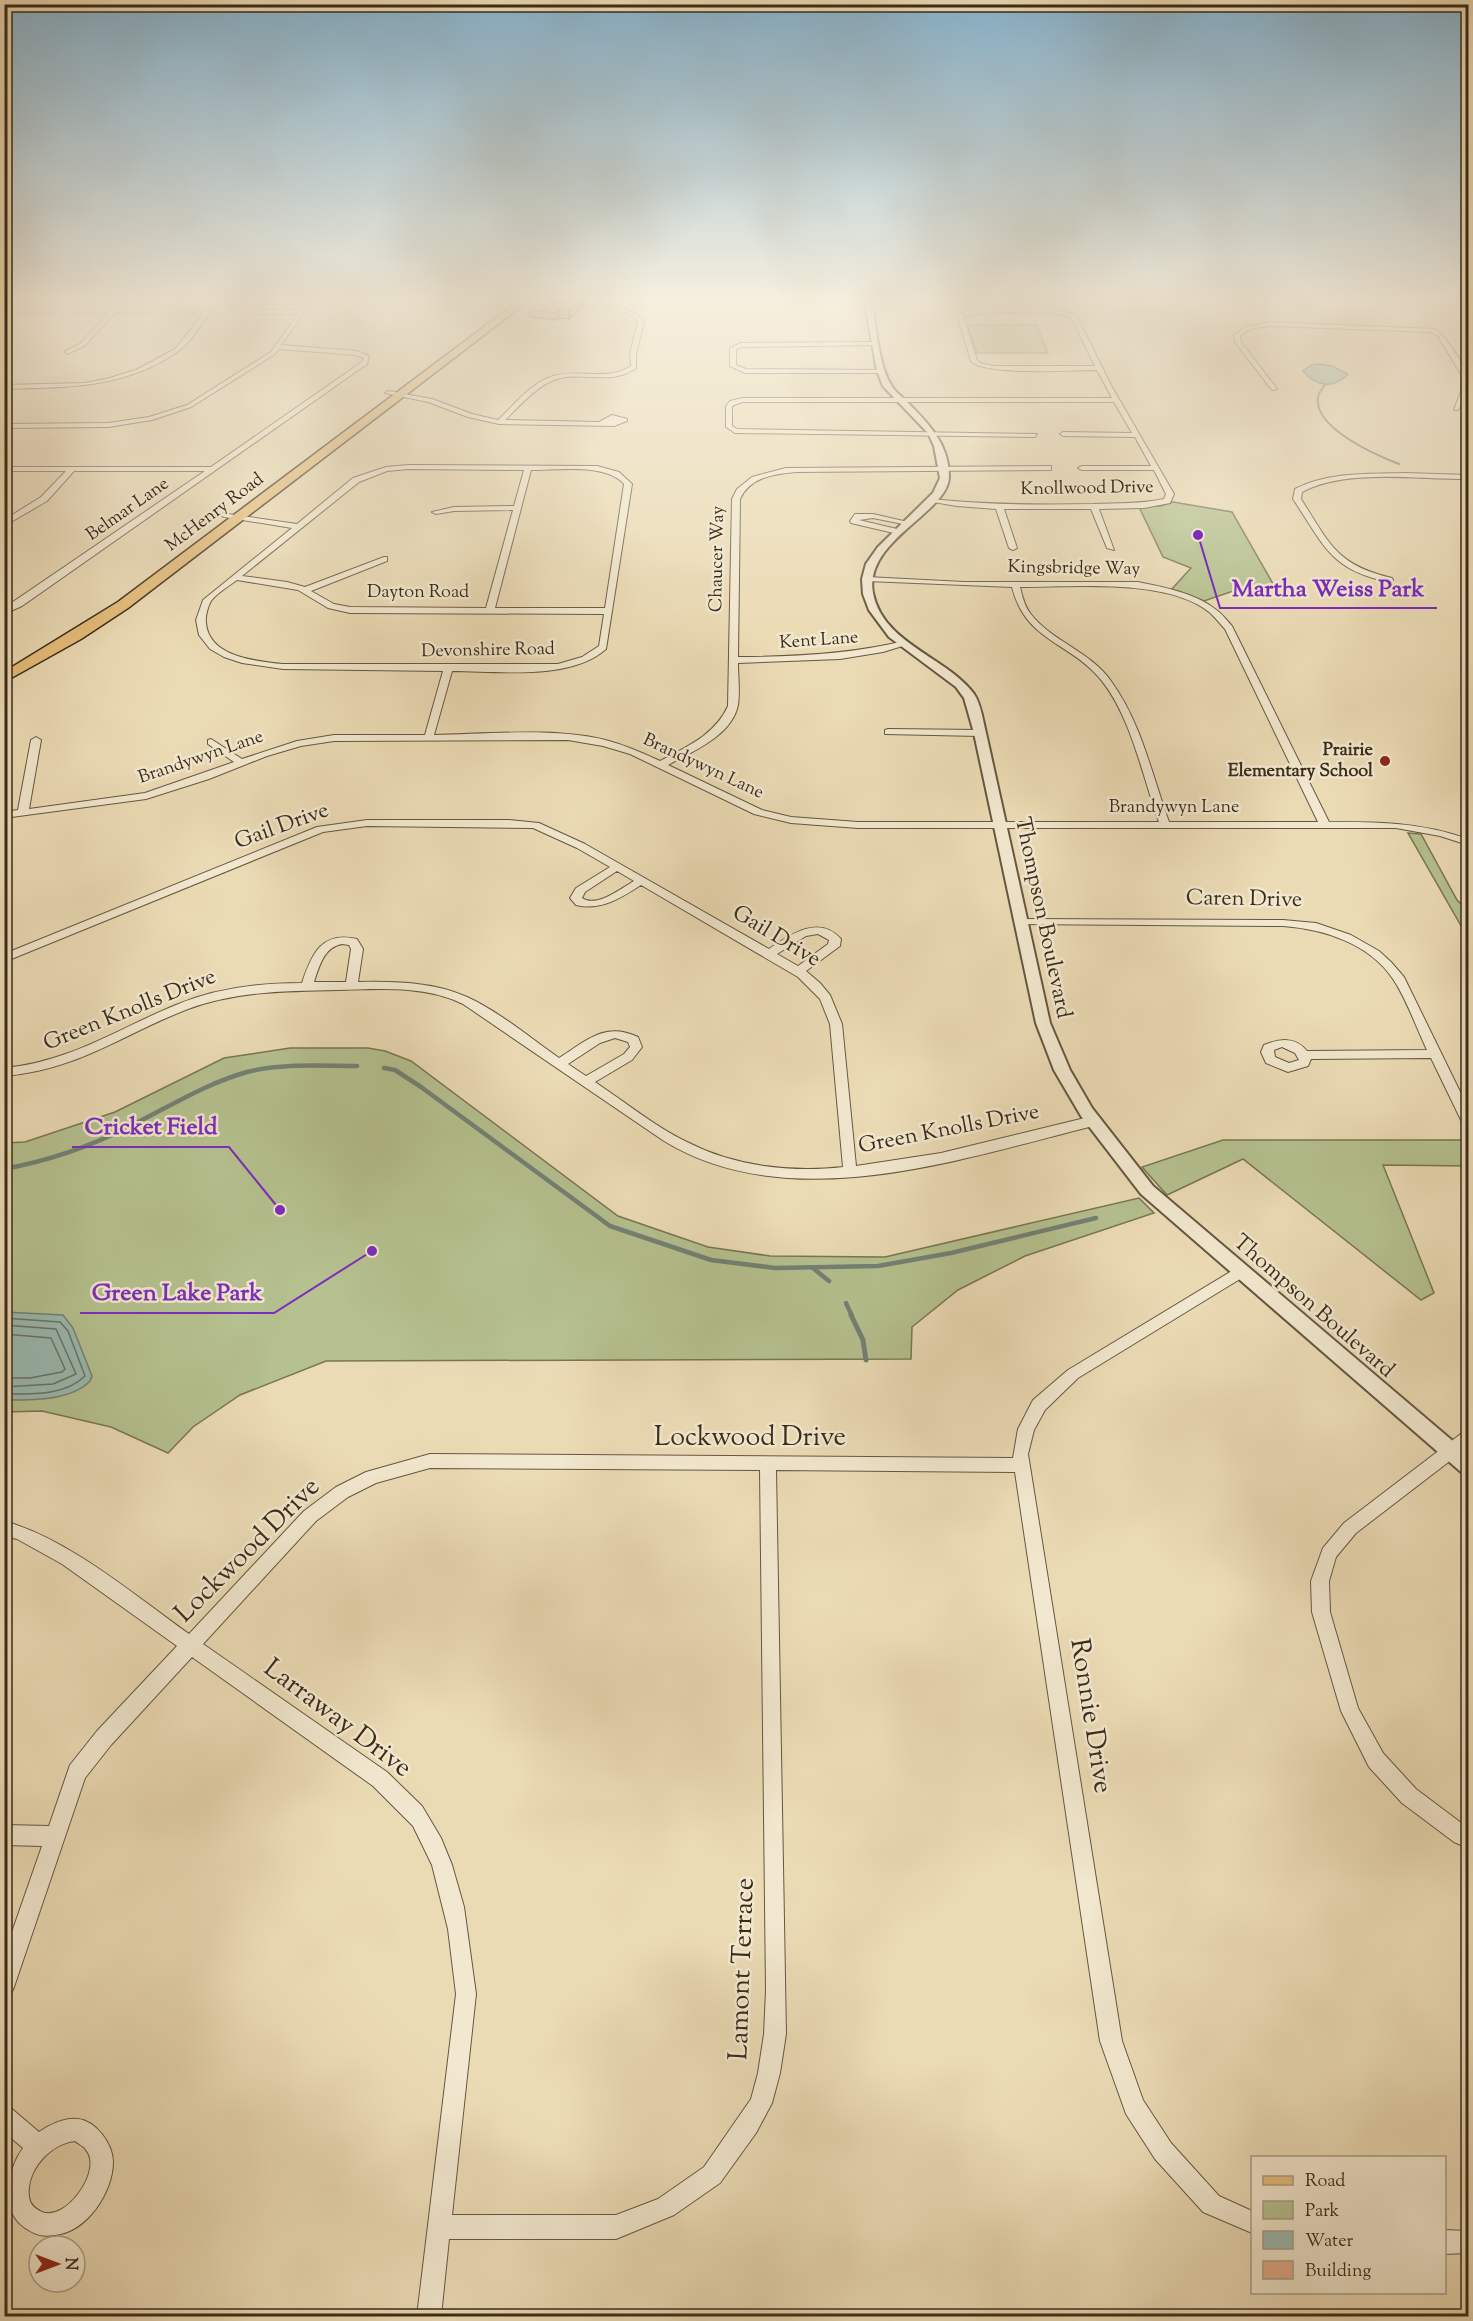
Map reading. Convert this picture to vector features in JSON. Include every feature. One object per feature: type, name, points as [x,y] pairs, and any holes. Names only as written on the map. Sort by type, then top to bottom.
[{"type":"main road","name":"McHenry Road","points":[[4,678],[67,642],[123,605],[370,407]]},
{"type":"main road","name":"McHenry Road","points":[[4,665],[93,612],[384,407]]},
{"type":"street","points":[[4,426],[98,426],[165,415],[185,407]]},
{"type":"street","name":"Belmar Lane","points":[[4,612],[19,604],[301,407]]},
{"type":"street","points":[[448,407],[470,416],[499,422],[602,423]]},
{"type":"street","points":[[499,422],[517,407]]},
{"type":"street","points":[[729,407],[729,427],[747,432],[932,432],[1035,435]]},
{"type":"street","points":[[867,579],[871,564],[881,549],[943,486],[944,468],[932,432],[907,407]]},
{"type":"street","name":"Knollwood Drive","points":[[930,501],[999,506],[1144,506],[1167,501],[1170,494],[1121,407]]},
{"type":"street","points":[[1063,434],[1138,435]]},
{"type":"street","name":"Devonshire Road","points":[[409,467],[528,467],[601,469],[615,473],[626,480],[603,647],[595,655],[571,665],[540,669],[299,668],[263,665],[216,649],[202,638],[199,627],[200,613],[207,600],[356,480],[386,469],[409,467]]},
{"type":"street","points":[[490,610],[528,467]]},
{"type":"street","points":[[4,468],[213,469]]},
{"type":"street","name":"Chaucer Way","points":[[660,765],[712,734],[730,717],[733,706],[736,499],[741,489],[760,477],[793,470],[1048,468]]},
{"type":"street","points":[[1082,468],[1157,468]]},
{"type":"street","points":[[4,524],[49,494],[72,469]]},
{"type":"street","points":[[1389,580],[1369,578],[1339,561],[1297,499],[1298,491],[1312,482],[1339,477],[1468,477]]},
{"type":"street","points":[[999,506],[1013,549]]},
{"type":"street","points":[[1094,506],[1112,548]]},
{"type":"street","points":[[436,512],[454,509],[516,508]]},
{"type":"street","points":[[235,513],[301,522]]},
{"type":"street","points":[[867,515],[903,527],[864,525],[854,520],[858,516],[867,515]]},
{"type":"street","points":[[305,590],[384,559]]},
{"type":"street","name":"Dayton Road","points":[[235,577],[287,584],[305,590],[331,606],[350,610],[609,611]]},
{"type":"street","name":"Kingsbridge Way","points":[[867,579],[1138,585],[1181,595],[1212,610],[1229,628],[1325,825]]},
{"type":"street","name":"Thompson Boulevard","points":[[867,579],[868,594],[874,610],[893,634],[960,685],[970,697],[981,733],[1043,1023],[1052,1052],[1074,1096],[1147,1190],[1468,1466]]},
{"type":"street","points":[[1016,584],[1025,613],[1033,622],[1086,660],[1105,678],[1120,700],[1165,825]]},
{"type":"street","name":"Kent Lane","points":[[733,660],[836,658],[869,654],[905,644]]},
{"type":"street","points":[[429,737],[448,669]]},
{"type":"street","points":[[888,732],[981,733]]},
{"type":"street","name":"Brandywyn Lane","points":[[4,815],[146,796],[300,743],[334,738],[568,737],[605,743],[633,752],[758,812],[791,820],[858,825],[1396,825],[1442,832],[1468,842]]},
{"type":"street","points":[[23,812],[36,740]]},
{"type":"street","points":[[211,742],[241,763]]},
{"type":"street","name":"Gail Drive","points":[[4,958],[321,829],[345,824],[498,823],[535,825],[551,831],[617,867],[798,971],[817,985],[830,1003],[836,1024],[850,1172]]},
{"type":"street","points":[[617,867],[580,890],[576,898],[580,903],[590,906],[602,903],[641,881]]},
{"type":"street","name":"Caren Drive","points":[[1021,922],[1283,923],[1306,924],[1331,930],[1369,948],[1385,961],[1398,977],[1468,1120]]},
{"type":"street","points":[[769,954],[805,932],[816,929],[828,932],[835,939],[834,946],[798,971]]},
{"type":"street","points":[[307,986],[320,951],[329,944],[347,940],[353,942],[357,949],[352,985]]},
{"type":"street","name":"Green Knolls Drive","points":[[4,1072],[42,1069],[71,1059],[182,1007],[209,998],[262,988],[352,985],[418,987],[458,997],[684,1147],[740,1168],[792,1174],[850,1172],[930,1160],[1093,1121]]},
{"type":"street","points":[[560,1064],[603,1036],[616,1033],[627,1035],[634,1040],[636,1047],[628,1057],[585,1082]]},
{"type":"street","points":[[1305,1055],[1437,1054]]},
{"type":"street","name":"Ronnie Drive","points":[[1240,1272],[1073,1374],[1039,1404],[1026,1429],[1020,1454],[1111,2041],[1134,2106],[1163,2151],[1211,2204],[1251,2222]]},
{"type":"street","points":[[1468,1438],[1350,1528],[1329,1553],[1320,1581],[1321,1612],[1350,1711],[1376,1760],[1408,1796],[1468,1838]]},
{"type":"street","name":"Lockwood Drive","points":[[4,1987],[77,1772],[104,1738],[310,1516],[342,1492],[372,1477],[430,1461],[1022,1465]]},
{"type":"street","name":"Lamont Terrace","points":[[440,2227],[616,2227],[666,2207],[712,2175],[761,2103],[769,2073],[775,2034],[776,1989],[768,1464]]},
{"type":"street","name":"Larraway Drive","points":[[4,1528],[21,1533],[68,1559],[380,1779],[424,1823],[447,1878],[462,1947],[466,1994],[429,2316]]},
{"type":"street","points":[[4,1835],[54,1836]]},
{"type":"street","points":[[4,2117],[39,2146]]},
{"type":"street","points":[[1446,2242],[1468,2242]]},
{"type":"green space","points":[[1173,502],[1232,512],[1276,589],[1239,589],[1204,601],[1171,590],[1191,568],[1163,557],[1139,507],[1161,506]]},
{"type":"green space","points":[[1408,833],[1421,834],[1457,900],[1468,904],[1468,938]]},
{"type":"green space","points":[[290,1048],[368,1048],[385,1051],[411,1061],[618,1216],[708,1247],[770,1256],[885,1257],[1139,1198],[1154,1213],[1025,1256],[958,1290],[912,1327],[911,1359],[326,1361],[240,1395],[193,1427],[168,1453],[111,1427],[42,1411],[5,1412],[4,1143],[25,1142],[115,1112],[224,1058]]},
{"type":"green space","points":[[1223,1140],[1468,1140],[1468,1166],[1383,1165],[1434,1293],[1421,1300],[1243,1159],[1167,1195],[1142,1167]]},
{"type":"water","points":[[4,1312],[63,1315],[73,1328],[92,1376],[90,1381],[82,1388],[62,1396],[5,1400]]},
{"type":"waterway","points":[[1319,407],[1325,419],[1348,439],[1399,464]]},
{"type":"waterway","points":[[4,1169],[82,1148],[200,1090],[247,1072],[288,1066],[357,1066]]},
{"type":"waterway","points":[[384,1068],[395,1070],[421,1087],[610,1226],[711,1260],[775,1268],[878,1266],[951,1253],[1096,1218]]},
{"type":"waterway","points":[[813,1268],[829,1281]]},
{"type":"waterway","points":[[846,1303],[852,1316]]},
{"type":"waterway","points":[[851,1315],[863,1340],[866,1360]]},
{"type":"place","name":"Martha Weiss Park","points":[[1198,535]]},
{"type":"place","name":"Prairie Elementary School","points":[[1385,761]]},
{"type":"place","name":"Cricket Field","points":[[280,1210]]},
{"type":"place","name":"Green Lake Park","points":[[372,1251]]}]
